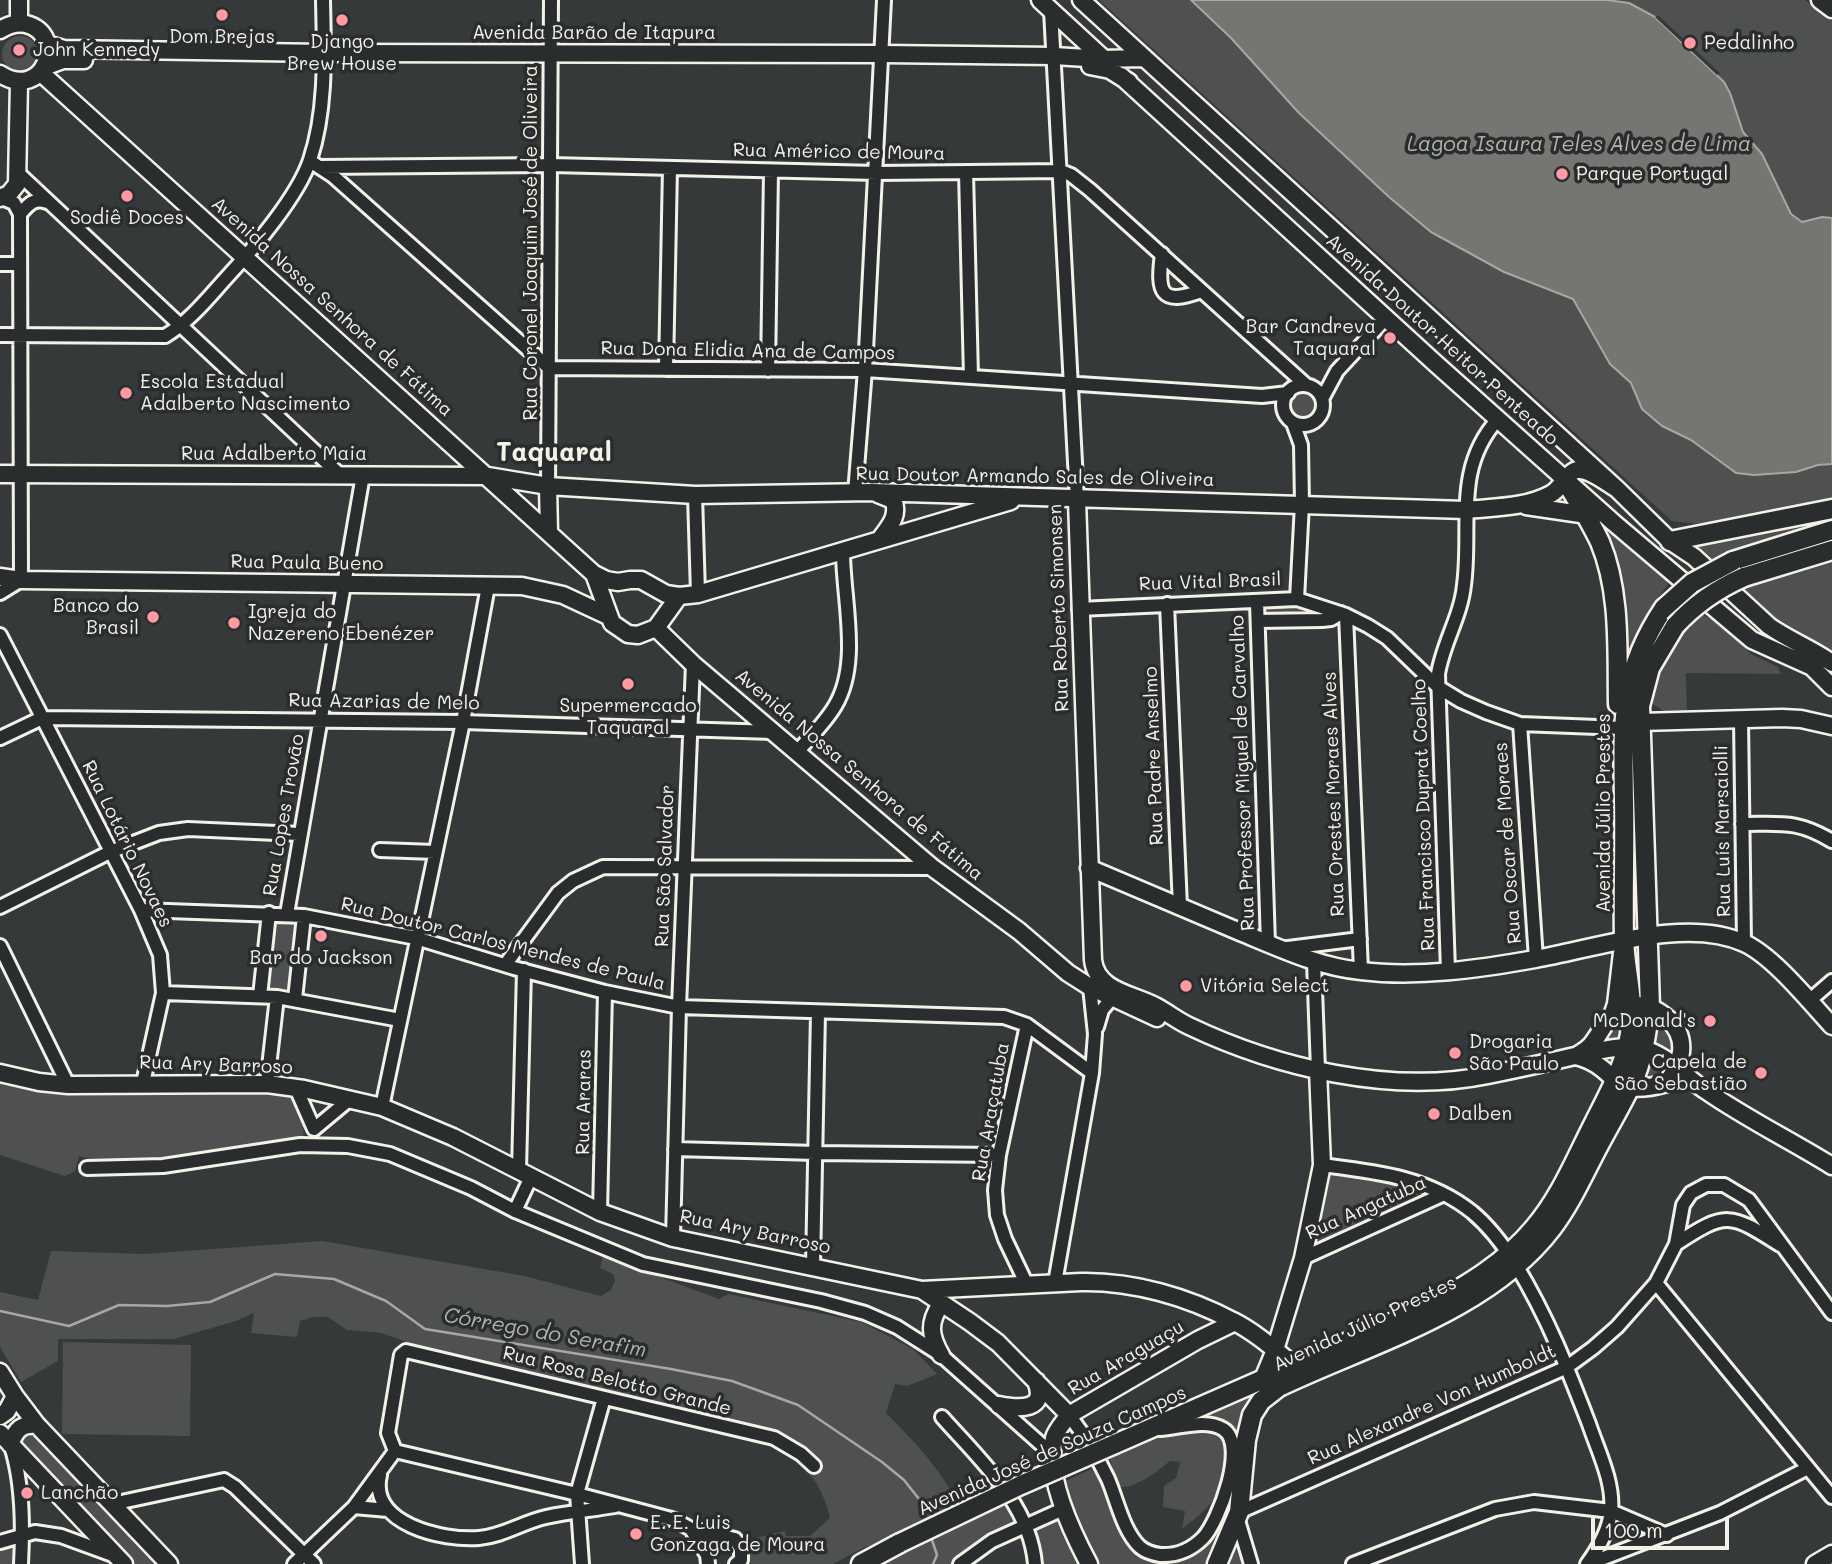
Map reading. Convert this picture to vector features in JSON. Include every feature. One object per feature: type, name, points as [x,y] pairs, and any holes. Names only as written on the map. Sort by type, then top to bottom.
[{"type":"highway","points":[[1565,480],[1600,544],[1614,593],[1619,713],[1623,728]]},
{"type":"highway","points":[[1670,541],[1832,509]]},
{"type":"highway","name":"Avenida Júlio Prestes","points":[[1635,1049],[1624,941],[1623,728],[1632,670],[1642,644],[1664,608],[1692,583],[1733,561],[1832,530]]},
{"type":"highway","name":"Avenida Júlio Prestes","points":[[1246,1440],[1252,1415],[1264,1397],[1279,1387],[1434,1318],[1480,1292],[1512,1259],[1562,1187],[1621,1084],[1650,1007],[1640,706],[1650,668],[1675,626],[1720,588],[1744,577],[1832,550]]},
{"type":"highway","name":"Avenida Júlio Prestes","points":[[1263,1379],[1428,1307],[1512,1259]]},
{"type":"highway","name":"Avenida José de Souza Campos","points":[[861,1564],[1021,1485],[1263,1379]]},
{"type":"highway","points":[[1238,1510],[1232,1468],[1246,1440]]},
{"type":"highway","points":[[1217,1564],[1238,1510],[1246,1440]]},
{"type":"main road","points":[[0,30],[10,24],[19,23],[19,0]]},
{"type":"main road","name":"Avenida Doutor Heitor Penteado","points":[[1081,0],[1617,489],[1670,541],[1694,557],[1769,626],[1832,663]]},
{"type":"main road","points":[[1820,0],[1832,9]]},
{"type":"main road","name":"Avenida Doutor Heitor Penteado","points":[[1045,5],[1614,523],[1752,640],[1812,667],[1832,687]]},
{"type":"main road","name":"Avenida Barão de Itapura","points":[[19,23],[36,29],[47,44],[64,49],[324,57]]},
{"type":"main road","points":[[42,69],[48,53],[47,44]]},
{"type":"main road","name":"Avenida Barão de Itapura","points":[[19,82],[34,78],[42,69],[63,60],[552,57],[1054,61],[1142,58]]},
{"type":"main road","name":"Avenida Barão de Itapura","points":[[1054,61],[1099,66],[1129,82]]},
{"type":"main road","name":"Avenida Nossa Senhora de Fátima","points":[[42,69],[594,574]]},
{"type":"main road","points":[[0,75],[19,82],[17,184],[14,190],[1,198]]},
{"type":"main road","points":[[1520,505],[1554,493],[1572,472],[1578,470],[1587,471],[1617,489]]},
{"type":"main road","name":"Rua Adalberto Maia","points":[[0,474],[488,476],[548,486]]},
{"type":"main road","points":[[548,486],[550,533]]},
{"type":"main road","name":"Rua Doutor Armando Sales de Oliveira","points":[[548,486],[695,495],[872,492],[1466,510],[1520,505]]},
{"type":"main road","points":[[872,492],[893,500],[896,507],[896,515],[880,539]]},
{"type":"main road","points":[[594,574],[618,582],[641,580],[666,594],[698,594],[1028,496]]},
{"type":"main road","name":"Rua Roberto Simonsen","points":[[1077,500],[1092,953],[1090,987]]},
{"type":"main road","points":[[1520,505],[1596,516],[1614,523]]},
{"type":"main road","points":[[594,574],[608,616]]},
{"type":"main road","name":"Rua Paula Bueno","points":[[0,577],[21,580],[522,586],[582,602],[608,616],[619,630],[628,634],[638,635],[656,628]]},
{"type":"main road","points":[[656,628],[679,596]]},
{"type":"main road","name":"Avenida Nossa Senhora de Fátima","points":[[656,628],[693,664],[933,868],[1031,941],[1068,973],[1112,998],[1163,1020],[1187,1026],[1245,1049],[1318,1070],[1358,1077],[1430,1082],[1485,1076],[1604,1050],[1635,1049]]},
{"type":"main road","points":[[1641,722],[1801,719],[1832,726]]},
{"type":"main road","points":[[1089,868],[1314,962],[1361,971],[1448,971],[1536,959],[1647,935],[1710,935],[1744,943],[1780,969],[1832,1026]]},
{"type":"main road","points":[[1031,941],[1075,964],[1085,963],[1092,953]]},
{"type":"main road","points":[[1576,1056],[1596,1040],[1601,1028],[1613,1013],[1624,941]]},
{"type":"main road","name":"Avenida Nossa Senhora de Fátima","points":[[1092,953],[1097,975],[1104,983],[1153,1005],[1187,1026]]},
{"type":"main road","points":[[1613,1013],[1630,1006],[1650,1007],[1660,1011],[1673,1023],[1686,1067],[1699,1089]]},
{"type":"main road","points":[[1635,1049],[1660,1056],[1671,1076],[1699,1089],[1832,1166]]},
{"type":"main road","points":[[1576,1056],[1600,1065],[1621,1084],[1640,1089],[1671,1076],[1681,1051]]},
{"type":"main road","points":[[1263,1379],[1275,1350],[1303,1258],[1322,1166],[1318,1070]]},
{"type":"main road","name":"Rua Ary Barroso","points":[[0,1073],[68,1085],[267,1084],[382,1107],[453,1137],[600,1212],[673,1237],[922,1290],[998,1343],[1069,1415]]},
{"type":"main road","points":[[922,1290],[1105,1281],[1132,1285],[1206,1308],[1235,1322],[1295,1366]]},
{"type":"main road","points":[[970,1322],[967,1304],[980,1287]]},
{"type":"main road","points":[[941,1304],[930,1328],[933,1342],[941,1355]]},
{"type":"main road","points":[[1198,1340],[1206,1308]]},
{"type":"main road","name":"Rua Araguaçu","points":[[1052,1454],[1055,1435],[1069,1415],[1198,1340],[1235,1322]]},
{"type":"main road","points":[[0,1372],[37,1424],[169,1564]]},
{"type":"main road","points":[[999,1405],[1019,1409],[1029,1407],[1038,1399],[1040,1390],[1037,1381]]},
{"type":"main road","points":[[0,1416],[7,1411],[15,1396]]},
{"type":"main road","points":[[37,1424],[23,1425],[5,1438],[120,1560]]},
{"type":"main road","points":[[1052,1454],[1063,1508],[1089,1564]]},
{"type":"main road","points":[[1815,1564],[1832,1554]]},
{"type":"street","points":[[0,335],[165,336],[181,326],[246,257],[315,164],[324,57],[323,0]]},
{"type":"street","name":"Rua Coronel Joaquim José de Oliveira","points":[[548,486],[551,0]]},
{"type":"street","points":[[855,493],[877,173],[884,0]]},
{"type":"street","name":"Rua Roberto Simonsen","points":[[1045,5],[1054,61],[1077,500]]},
{"type":"street","points":[[315,164],[333,176],[550,368]]},
{"type":"street","name":"Rua Américo de Moura","points":[[315,164],[551,165],[877,173],[1061,171]]},
{"type":"street","points":[[666,369],[670,168]]},
{"type":"street","points":[[768,370],[771,171]]},
{"type":"street","points":[[1061,171],[1090,190],[1322,399]]},
{"type":"street","points":[[966,172],[971,377]]},
{"type":"street","points":[[18,173],[340,475]]},
{"type":"street","points":[[0,593],[21,580],[20,214],[14,203],[1,198]]},
{"type":"street","points":[[20,214],[30,202],[47,202]]},
{"type":"street","points":[[1162,254],[1160,289],[1166,296],[1176,298],[1200,291]]},
{"type":"street","points":[[0,264],[20,264]]},
{"type":"street","points":[[1301,445],[1322,412],[1322,399],[1337,371],[1386,318]]},
{"type":"street","points":[[1286,365],[1288,392],[1283,408],[1293,423],[1301,445],[1302,504],[1297,599]]},
{"type":"street","name":"Rua Dona Elidia Ana de Campos","points":[[550,368],[865,370],[1262,396],[1288,392]]},
{"type":"street","points":[[1288,392],[1298,386],[1308,386],[1337,371]]},
{"type":"street","name":"Rua Dona Elidia Ana de Campos","points":[[1262,396],[1283,408]]},
{"type":"street","name":"Rua Francisco Duprat Coelho","points":[[1448,971],[1438,687],[1441,658],[1464,585],[1468,481],[1480,442],[1498,419]]},
{"type":"street","points":[[1293,423],[1314,423]]},
{"type":"street","name":"Rua Lopes Trovão","points":[[287,914],[363,475]]},
{"type":"street","points":[[695,495],[698,594]]},
{"type":"street","points":[[797,752],[835,706],[842,689],[849,652],[843,552]]},
{"type":"street","points":[[382,1107],[463,722],[488,586]]},
{"type":"street","name":"Rua Vital Brasil","points":[[1079,609],[1297,599],[1344,614],[1387,638],[1438,687],[1461,701],[1520,724],[1623,728]]},
{"type":"street","name":"Rua Professor Miguel de Carvalho","points":[[1257,601],[1274,946]]},
{"type":"street","name":"Rua Padre Anselmo","points":[[1167,604],[1180,907]]},
{"type":"street","points":[[1258,621],[1322,620],[1344,614]]},
{"type":"street","name":"Rua Orestes Moraes Alves","points":[[1344,614],[1361,971]]},
{"type":"street","name":"Rua Lotário Novaes","points":[[0,635],[141,910],[160,955],[163,993],[143,1083]]},
{"type":"street","name":"Rua São Salvador","points":[[673,1237],[693,664]]},
{"type":"street","name":"Rua Azarias de Melo","points":[[0,738],[42,718],[463,722],[773,732]]},
{"type":"street","name":"Rua Luís Marsaiolli","points":[[1741,719],[1744,943]]},
{"type":"street","name":"Rua Oscar de Moraes","points":[[1520,724],[1536,959]]},
{"type":"street","points":[[1742,824],[1793,824],[1812,829],[1832,841]]},
{"type":"street","points":[[0,907],[110,852],[159,832],[188,829],[299,834]]},
{"type":"street","points":[[380,850],[435,852]]},
{"type":"street","points":[[505,965],[558,893],[580,877],[603,867],[933,868]]},
{"type":"street","name":"Rua Doutor Carlos Mendes de Paula","points":[[141,910],[304,916],[416,938],[606,992],[679,1007],[1004,1017],[1027,1025],[1092,1073]]},
{"type":"street","name":"Rua Lopes Trovão","points":[[260,996],[269,913]]},
{"type":"street","points":[[295,999],[304,916]]},
{"type":"street","points":[[1274,946],[1360,939]]},
{"type":"street","points":[[0,946],[68,1085]]},
{"type":"street","points":[[1314,962],[1318,1070]]},
{"type":"street","points":[[515,1211],[525,1173],[524,970]]},
{"type":"street","points":[[1809,1001],[1832,981]]},
{"type":"street","points":[[1055,1283],[1092,1073],[1095,1034],[1090,987]]},
{"type":"street","name":"Rua Araras","points":[[600,1212],[606,992]]},
{"type":"street","points":[[163,993],[295,999],[400,1020]]},
{"type":"street","points":[[267,1084],[277,997]]},
{"type":"street","points":[[1095,1034],[1102,1010],[1112,998]]},
{"type":"street","points":[[813,1266],[818,1012]]},
{"type":"street","name":"Rua Araçatuba","points":[[1026,1283],[1004,1239],[997,1215],[995,1190],[999,1155],[1027,1025]]},
{"type":"street","points":[[296,1088],[314,1129],[310,1146]]},
{"type":"street","points":[[314,1129],[350,1099]]},
{"type":"street","points":[[87,1168],[163,1166],[300,1145],[348,1146],[390,1154],[471,1188],[515,1211],[643,1264],[865,1312],[897,1327],[941,1355],[1052,1454]]},
{"type":"street","points":[[675,1149],[999,1155]]},
{"type":"street","points":[[1322,1166],[1400,1176],[1425,1184],[1483,1222],[1512,1259],[1543,1312],[1567,1367],[1608,1482],[1611,1511],[1603,1539],[1588,1564]]},
{"type":"street","name":"Rua Alexandre Von Humboldt","points":[[1238,1510],[1567,1367],[1617,1327],[1656,1283],[1676,1244],[1681,1211],[1691,1194],[1706,1185],[1724,1185],[1749,1200],[1831,1310]]},
{"type":"street","name":"Rua Angatuba","points":[[1303,1258],[1444,1194]]},
{"type":"street","name":"Rua Alexandre Von Humboldt","points":[[1676,1244],[1707,1224],[1734,1220],[1762,1233],[1791,1254]]},
{"type":"street","points":[[1656,1283],[1832,1497]]},
{"type":"street","name":"Rua Rosa Belotto Grande","points":[[395,1451],[388,1433],[403,1352],[419,1353],[774,1438],[802,1454],[814,1466]]},
{"type":"street","points":[[582,1564],[577,1494],[604,1398]]},
{"type":"street","name":"Rua Ary Barroso","points":[[1069,1415],[1092,1446],[1128,1527],[1147,1551],[1165,1555],[1177,1554],[1205,1536],[1216,1518],[1232,1468]]},
{"type":"street","points":[[942,1417],[1008,1493],[1032,1545],[1035,1564]]},
{"type":"street","points":[[1149,1429],[1200,1424],[1216,1426],[1229,1435],[1233,1447],[1232,1468]]},
{"type":"street","points":[[5,1438],[17,1468],[22,1534],[21,1564]]},
{"type":"street","points":[[112,1504],[224,1480],[235,1487],[304,1561],[354,1507],[395,1451],[577,1494],[675,1520],[691,1529],[735,1539],[741,1549],[741,1559],[736,1564]]},
{"type":"street","points":[[1588,1564],[1720,1513],[1808,1468]]},
{"type":"street","points":[[381,1471],[377,1485],[379,1495],[388,1510]]},
{"type":"street","points":[[1353,1564],[1495,1509],[1534,1502],[1611,1511],[1667,1535]]},
{"type":"street","points":[[354,1507],[388,1510],[419,1529],[449,1536],[478,1538],[545,1517],[619,1505]]},
{"type":"street","points":[[960,1564],[975,1551],[1063,1508]]},
{"type":"street","points":[[1238,1510],[1251,1564]]},
{"type":"street","points":[[691,1529],[707,1555],[708,1564]]},
{"type":"street","points":[[0,1542],[35,1532],[61,1536],[120,1560]]},
{"type":"shaded area","name":"Lagoa Isaura Teles Alves de Lima","points":[[1099,0],[1805,0],[1832,21],[1832,501],[1732,522],[1672,521]]},
{"type":"shaded area","points":[[20,36],[33,41],[38,54],[33,67],[20,72],[7,67],[2,54],[7,41]]},
{"type":"shaded area","points":[[1304,389],[1316,393],[1320,405],[1316,417],[1304,421],[1292,417],[1288,405],[1292,393]]},
{"type":"shaded area","points":[[1832,515],[1832,522],[1727,552],[1703,563],[1686,544]]},
{"type":"shaded area","points":[[1612,533],[1669,583],[1648,615],[1623,668],[1620,583],[1608,537]]},
{"type":"shaded area","points":[[1832,557],[1832,656],[1789,632],[1736,589]]},
{"type":"shaded area","points":[[1297,602],[1310,607],[1312,613],[1263,617],[1260,604]]},
{"type":"shaded area","points":[[1701,615],[1716,620],[1751,654],[1778,667],[1781,674],[1686,673],[1687,717],[1672,716],[1648,701],[1660,664],[1672,641],[1690,622]]},
{"type":"shaded area","points":[[275,919],[298,921],[290,991],[267,990]]},
{"type":"shaded area","points":[[1639,1011],[1652,1014],[1663,1021],[1670,1032],[1673,1045],[1670,1058],[1663,1069],[1652,1076],[1639,1079],[1626,1076],[1615,1069],[1608,1058],[1605,1045],[1608,1032],[1615,1021],[1626,1014]]},
{"type":"shaded area","points":[[0,1078],[31,1088],[65,1092],[213,1089],[288,1093],[304,1117],[303,1137],[182,1158],[97,1161],[79,1156],[75,1171],[65,1176],[0,1155]]},
{"type":"shaded area","points":[[1327,1175],[1406,1182],[1419,1194],[1309,1246]]},
{"type":"shaded area","points":[[323,1241],[524,1276],[601,1296],[611,1290],[615,1281],[613,1274],[600,1268],[603,1256],[719,1299],[728,1294],[861,1322],[913,1349],[937,1374],[907,1386],[895,1384],[886,1413],[935,1467],[958,1504],[833,1564],[751,1564],[746,1540],[785,1531],[786,1536],[810,1536],[830,1518],[815,1481],[780,1446],[772,1434],[412,1344],[381,1333],[347,1330],[328,1317],[313,1317],[300,1321],[297,1337],[251,1333],[254,1313],[174,1339],[58,1339],[58,1361],[21,1382],[0,1347],[0,1292],[38,1300],[51,1251],[144,1254]]},
{"type":"shaded area","points":[[63,1342],[191,1345],[190,1436],[62,1434]]},
{"type":"shaded area","points":[[1258,1390],[1237,1430],[1211,1417],[1199,1418],[1197,1414]]},
{"type":"shaded area","points":[[1200,1428],[1222,1431],[1229,1455],[1227,1470],[1214,1499],[1182,1529],[1185,1511],[1163,1507],[1164,1486],[1176,1478],[1180,1462],[1170,1461],[1139,1482],[1119,1487],[1109,1456],[1152,1436]]},
{"type":"shaded area","points":[[36,1429],[164,1564],[130,1564],[15,1443],[18,1437]]},
{"type":"shaded area","points":[[1096,1467],[1126,1538],[1163,1561],[1187,1555],[1227,1497],[1232,1498],[1230,1515],[1209,1564],[1098,1564],[1074,1518],[1061,1483]]},
{"type":"shaded area","points":[[1008,1493],[1024,1526],[955,1564],[861,1564]]},
{"type":"shaded area","points":[[1060,1517],[1085,1564],[1042,1564],[1035,1529]]},
{"type":"shaded area","points":[[1238,1528],[1249,1564],[1221,1564]]},
{"type":"shaded area","points":[[12,1543],[15,1556],[13,1564],[0,1564],[0,1549]]},
{"type":"water","name":"Lagoa Isaura Teles Alves de Lima","points":[[1191,0],[1607,0],[1629,3],[1655,17],[1724,82],[1743,132],[1762,154],[1791,214],[1802,222],[1822,217],[1832,218],[1832,464],[1796,472],[1754,475],[1736,473],[1691,440],[1662,426],[1642,409],[1631,383],[1610,364],[1573,299],[1504,272],[1431,232],[1389,197],[1299,113],[1231,38]]},
{"type":"pier","points":[[1658,15],[1720,73],[1717,75],[1655,17]]},
{"type":"waterway","name":"Córrego do Serafim","points":[[0,1311],[69,1326],[119,1305],[167,1306],[210,1302],[275,1274],[334,1279],[386,1301],[425,1329],[732,1381],[798,1405],[904,1480],[919,1499],[927,1524]]},
{"type":"waterway","name":"Córrego do Serafim","points":[[931,1537],[937,1555],[933,1564]]},
{"type":"place","name":"Dom Brejas","points":[[222,15]]},
{"type":"place","name":"Django Brew House","points":[[342,20]]},
{"type":"place","name":"Pedalinho","points":[[1690,43]]},
{"type":"place","name":"John Kennedy","points":[[19,50]]},
{"type":"place","name":"Parque Portugal","points":[[1562,174]]},
{"type":"place","name":"Sodiê Doces","points":[[127,196]]},
{"type":"place","name":"Bar Candreva Taquaral","points":[[1390,338]]},
{"type":"place","name":"Escola Estadual Adalberto Nascimento","points":[[126,393]]},
{"type":"place","name":"Banco do Brasil","points":[[153,617]]},
{"type":"place","name":"Igreja do Nazereno Ebenézer","points":[[234,623]]},
{"type":"place","name":"Supermercado Taquaral","points":[[628,684]]},
{"type":"place","name":"Bar do Jackson","points":[[321,936]]},
{"type":"place","name":"Vitória Select","points":[[1186,986]]},
{"type":"place","name":"McDonald's","points":[[1710,1021]]},
{"type":"place","name":"Drogaria São Paulo","points":[[1455,1053]]},
{"type":"place","name":"Capela de São Sebastião","points":[[1761,1073]]},
{"type":"place","name":"Dalben","points":[[1434,1114]]},
{"type":"place","name":"Lanchão","points":[[27,1493]]},
{"type":"place","name":"E. E. Luis Gonzaga de Moura","points":[[636,1534]]},
{"type":"district","name":"Taquaral","points":[[554,453]]}]
